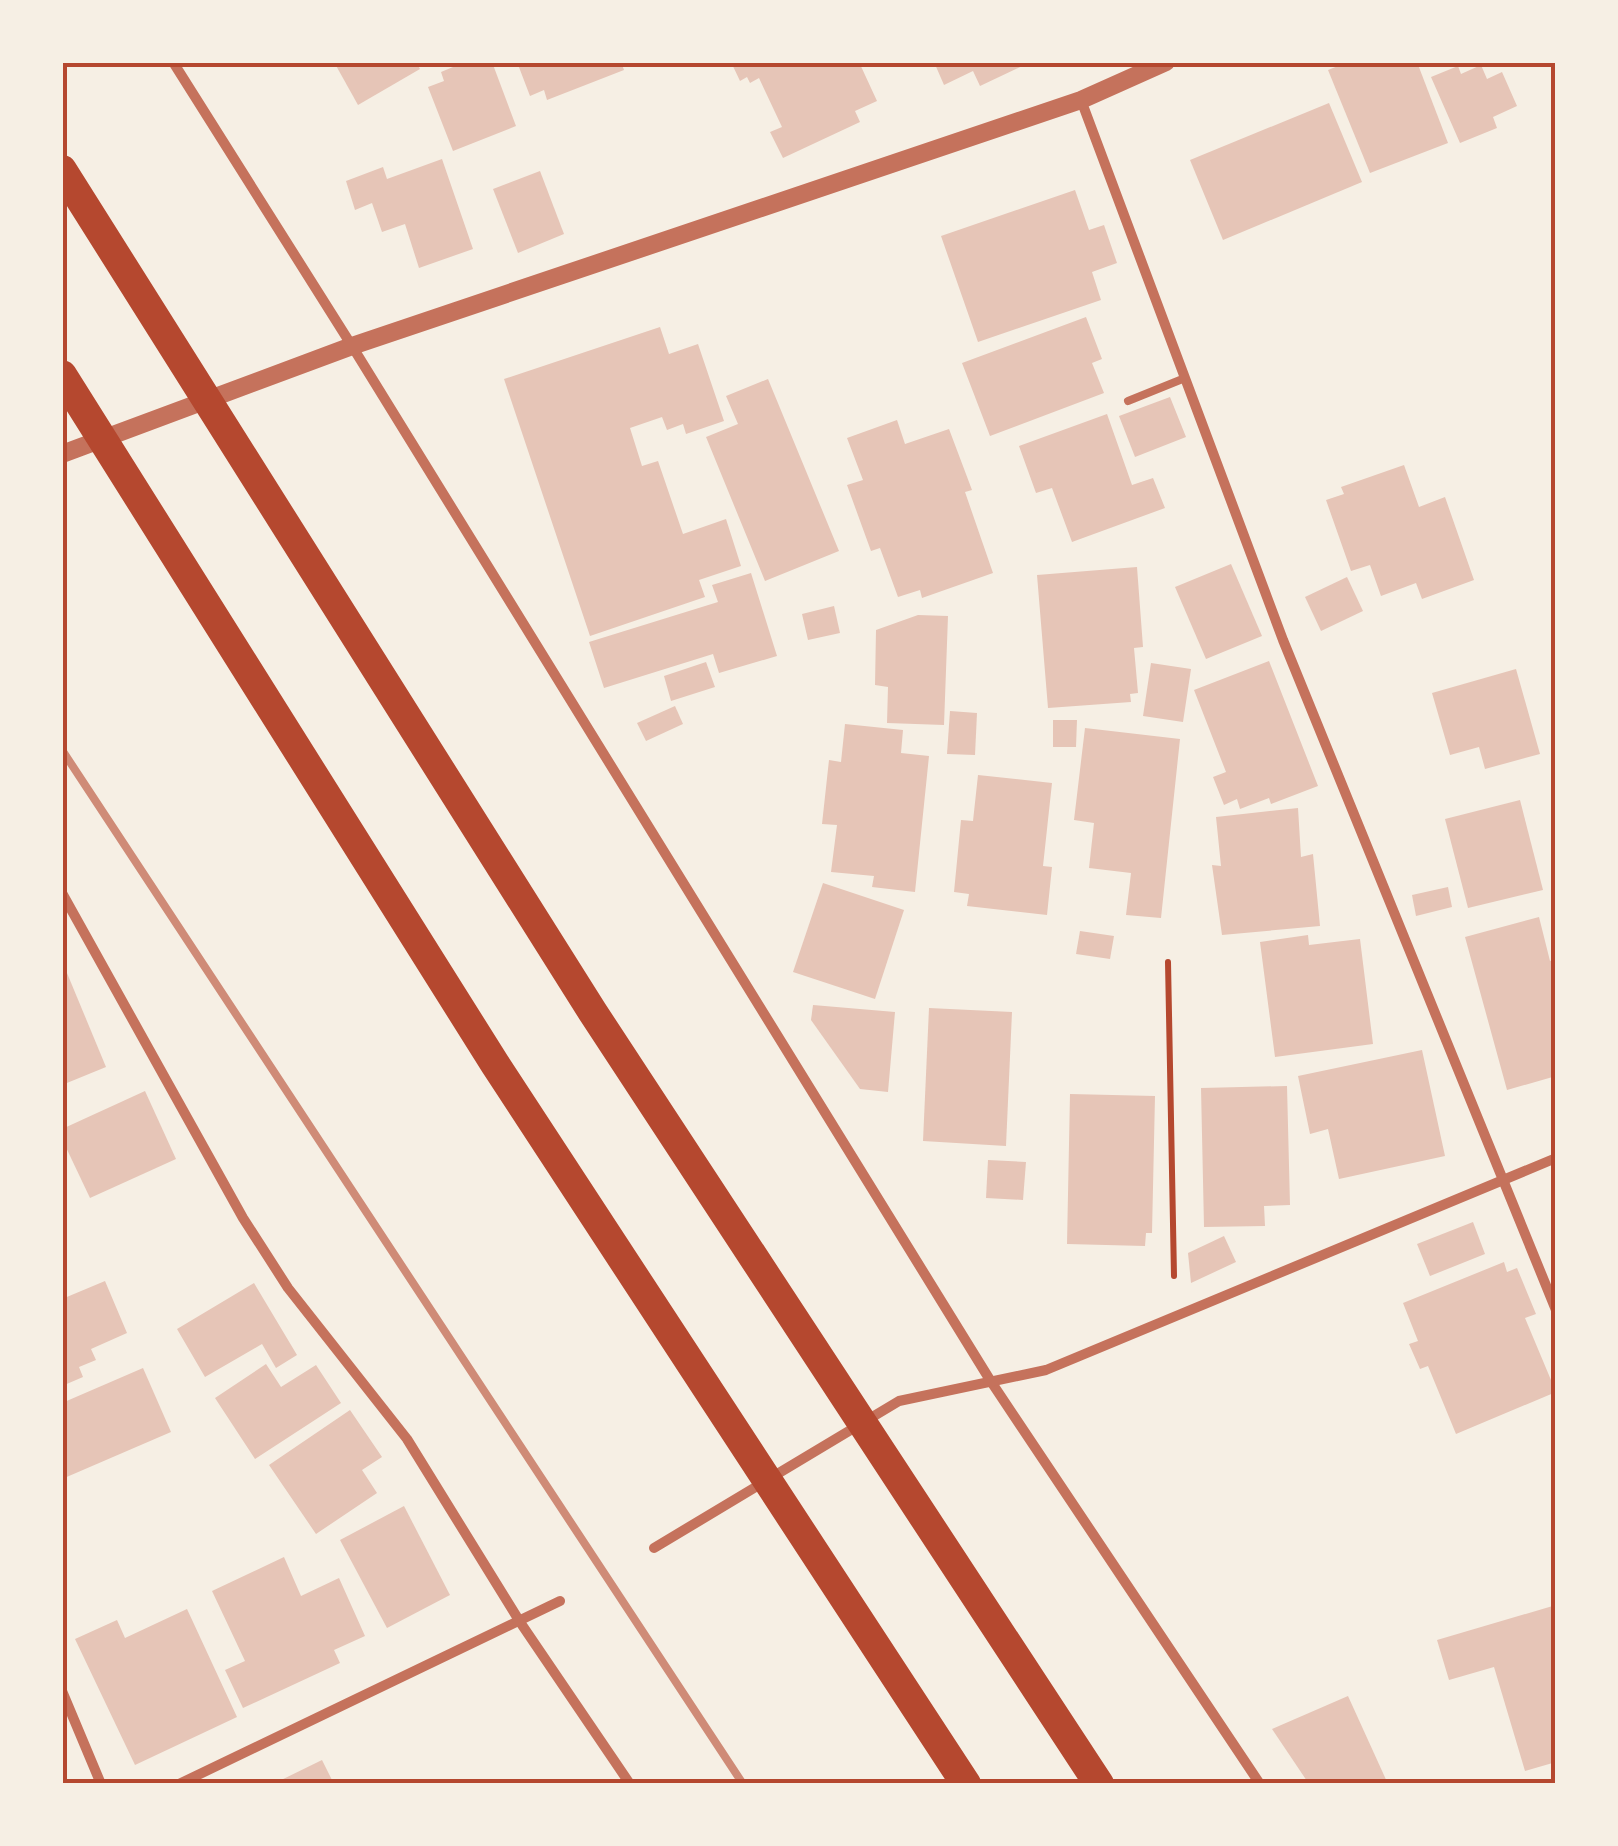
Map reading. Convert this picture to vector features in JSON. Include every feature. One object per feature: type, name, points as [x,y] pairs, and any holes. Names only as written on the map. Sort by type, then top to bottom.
[{"type":"highway","points":[[62,170],[592,1011],[1099,1784]]},
{"type":"highway","points":[[62,375],[495,1064],[966,1784]]},
{"type":"street","points":[[173,62],[990,1380],[1260,1784]]},
{"type":"street","points":[[62,454],[352,346],[1081,100],[1166,62]]},
{"type":"street","points":[[1081,100],[1283,640],[1556,1310]]},
{"type":"street","points":[[62,893],[243,1218],[288,1288],[407,1439],[520,1622],[630,1784]]},
{"type":"street","points":[[654,1548],[899,1400],[1046,1370],[1556,1158]]},
{"type":"street","points":[[179,1784],[560,1600]]},
{"type":"street","points":[[62,1691],[101,1784]]},
{"type":"lane","points":[[1128,401],[1185,378]]},
{"type":"path","points":[[1168,962],[1175,1316]]},
{"type":"building","points":[[334,62],[416,62],[420,69],[358,105]]},
{"type":"building","points":[[465,62],[492,62],[516,126],[453,151],[428,87],[444,81],[441,72]]},
{"type":"building","points":[[517,62],[621,62],[624,70],[547,100],[544,90],[530,96]]},
{"type":"building","points":[[731,62],[859,62],[877,101],[855,111],[860,122],[783,158],[770,132],[782,127],[759,78],[750,83],[747,77],[740,81]]},
{"type":"building","points":[[934,62],[1031,62],[980,86],[973,71],[944,85]]},
{"type":"building","points":[[1348,62],[1417,62],[1448,143],[1370,173],[1328,70]]},
{"type":"building","points":[[1481,65],[1487,79],[1502,72],[1517,106],[1493,117],[1497,128],[1460,143],[1431,77],[1458,66],[1461,74]]},
{"type":"building","points":[[1329,103],[1362,182],[1223,240],[1190,160]]},
{"type":"building","points":[[442,159],[473,249],[419,268],[405,224],[382,232],[372,203],[355,210],[346,181],[383,167],[387,179]]},
{"type":"building","points":[[540,171],[564,234],[518,253],[493,189]]},
{"type":"building","points":[[1075,190],[1089,230],[1104,225],[1117,263],[1092,272],[1101,300],[978,342],[941,236]]},
{"type":"building","points":[[1086,317],[1102,359],[1092,363],[1104,393],[990,436],[962,363]]},
{"type":"building","points":[[660,327],[669,354],[698,344],[724,421],[686,434],[683,424],[667,430],[662,417],[630,428],[642,466],[658,461],[683,534],[726,519],[741,566],[699,580],[705,597],[590,636],[504,379]]},
{"type":"building","points":[[768,379],[839,551],[765,581],[706,437],[738,424],[726,396]]},
{"type":"building","points":[[1170,397],[1186,437],[1135,457],[1119,416]]},
{"type":"building","points":[[1107,414],[1132,485],[1153,478],[1165,508],[1072,542],[1052,488],[1036,493],[1019,446]]},
{"type":"building","points":[[897,420],[905,444],[949,429],[972,490],[965,492],[993,573],[922,598],[920,590],[898,597],[880,548],[871,551],[847,485],[863,480],[847,438]]},
{"type":"building","points":[[1404,465],[1419,507],[1445,497],[1474,580],[1422,599],[1416,583],[1381,596],[1370,565],[1351,571],[1326,500],[1344,494],[1341,487]]},
{"type":"building","points":[[1231,564],[1262,636],[1206,659],[1175,587]]},
{"type":"building","points":[[1137,567],[1143,647],[1134,648],[1138,693],[1130,694],[1131,702],[1048,708],[1037,575]]},
{"type":"building","points":[[751,573],[777,656],[719,673],[713,654],[604,688],[589,642],[718,602],[712,585]]},
{"type":"building","points":[[1347,577],[1363,611],[1321,631],[1305,597]]},
{"type":"building","points":[[834,606],[840,633],[808,640],[802,614]]},
{"type":"building","points":[[918,615],[948,616],[944,725],[887,723],[888,687],[875,685],[876,630]]},
{"type":"building","points":[[1269,661],[1318,786],[1271,804],[1269,798],[1240,809],[1237,799],[1224,805],[1213,777],[1226,772],[1194,690]]},
{"type":"building","points":[[706,662],[715,687],[671,701],[664,676]]},
{"type":"building","points":[[1151,663],[1191,669],[1183,722],[1143,716]]},
{"type":"building","points":[[1516,669],[1540,754],[1485,769],[1479,747],[1450,755],[1432,693]]},
{"type":"building","points":[[675,706],[683,724],[646,741],[637,723]]},
{"type":"building","points":[[950,711],[977,713],[975,755],[947,754]]},
{"type":"building","points":[[1053,720],[1077,720],[1076,747],[1053,747]]},
{"type":"building","points":[[845,724],[903,730],[901,753],[929,756],[915,892],[872,887],[874,876],[831,872],[837,825],[822,824],[829,760],[841,762]]},
{"type":"building","points":[[1085,728],[1180,739],[1161,918],[1126,915],[1131,873],[1089,868],[1094,823],[1074,820]]},
{"type":"building","points":[[978,775],[1052,783],[1043,866],[1052,867],[1047,915],[967,906],[969,894],[954,892],[961,820],[973,821]]},
{"type":"building","points":[[1520,800],[1543,890],[1468,908],[1445,819]]},
{"type":"building","points":[[1298,808],[1301,857],[1313,854],[1320,926],[1222,935],[1212,865],[1221,866],[1216,817]]},
{"type":"building","points":[[823,883],[904,910],[875,999],[793,972]]},
{"type":"building","points":[[1448,887],[1452,907],[1416,916],[1412,895]]},
{"type":"building","points":[[1539,917],[1550,961],[1556,959],[1556,1076],[1507,1090],[1465,937]]},
{"type":"building","points":[[1080,931],[1114,936],[1110,959],[1076,954]]},
{"type":"building","points":[[1308,935],[1309,945],[1360,939],[1373,1044],[1275,1057],[1260,942]]},
{"type":"building","points":[[62,961],[106,1067],[62,1085]]},
{"type":"building","points":[[813,1005],[895,1012],[888,1092],[860,1089],[811,1020]]},
{"type":"building","points":[[929,1008],[1012,1012],[1006,1146],[923,1141]]},
{"type":"building","points":[[1422,1050],[1445,1156],[1339,1179],[1328,1129],[1310,1134],[1298,1076]]},
{"type":"building","points":[[1287,1086],[1290,1205],[1264,1206],[1265,1226],[1204,1227],[1201,1088]]},
{"type":"building","points":[[145,1091],[176,1159],[90,1198],[62,1139],[62,1129]]},
{"type":"building","points":[[1070,1094],[1155,1096],[1152,1233],[1146,1233],[1145,1246],[1067,1244]]},
{"type":"building","points":[[988,1160],[1026,1162],[1023,1200],[986,1198]]},
{"type":"building","points":[[1473,1222],[1485,1254],[1430,1276],[1417,1244]]},
{"type":"building","points":[[1224,1236],[1236,1262],[1191,1283],[1188,1253]]},
{"type":"building","points":[[1504,1262],[1507,1272],[1517,1268],[1536,1314],[1525,1318],[1556,1392],[1456,1434],[1428,1366],[1420,1369],[1409,1344],[1418,1341],[1403,1303]]},
{"type":"building","points":[[105,1281],[127,1333],[91,1349],[96,1360],[79,1367],[83,1377],[62,1386],[62,1299]]},
{"type":"building","points":[[254,1283],[297,1355],[276,1368],[262,1344],[205,1377],[177,1329]]},
{"type":"building","points":[[266,1364],[281,1387],[316,1365],[341,1403],[255,1459],[215,1398]]},
{"type":"building","points":[[143,1368],[171,1432],[62,1479],[62,1403]]},
{"type":"building","points":[[350,1410],[382,1457],[362,1470],[377,1493],[316,1534],[269,1465]]},
{"type":"building","points":[[404,1506],[450,1595],[387,1628],[340,1540]]},
{"type":"building","points":[[284,1557],[301,1596],[339,1578],[365,1636],[334,1650],[340,1663],[243,1708],[225,1670],[245,1661],[212,1591]]},
{"type":"building","points":[[1556,1605],[1556,1762],[1525,1771],[1494,1667],[1449,1680],[1437,1640]]},
{"type":"building","points":[[187,1609],[237,1717],[135,1765],[75,1639],[117,1620],[125,1638]]},
{"type":"building","points":[[1348,1696],[1388,1784],[1309,1784],[1272,1729]]},
{"type":"building","points":[[322,1760],[334,1784],[273,1784]]},
{"type":"railway","points":[[62,750],[743,1784]]}]
